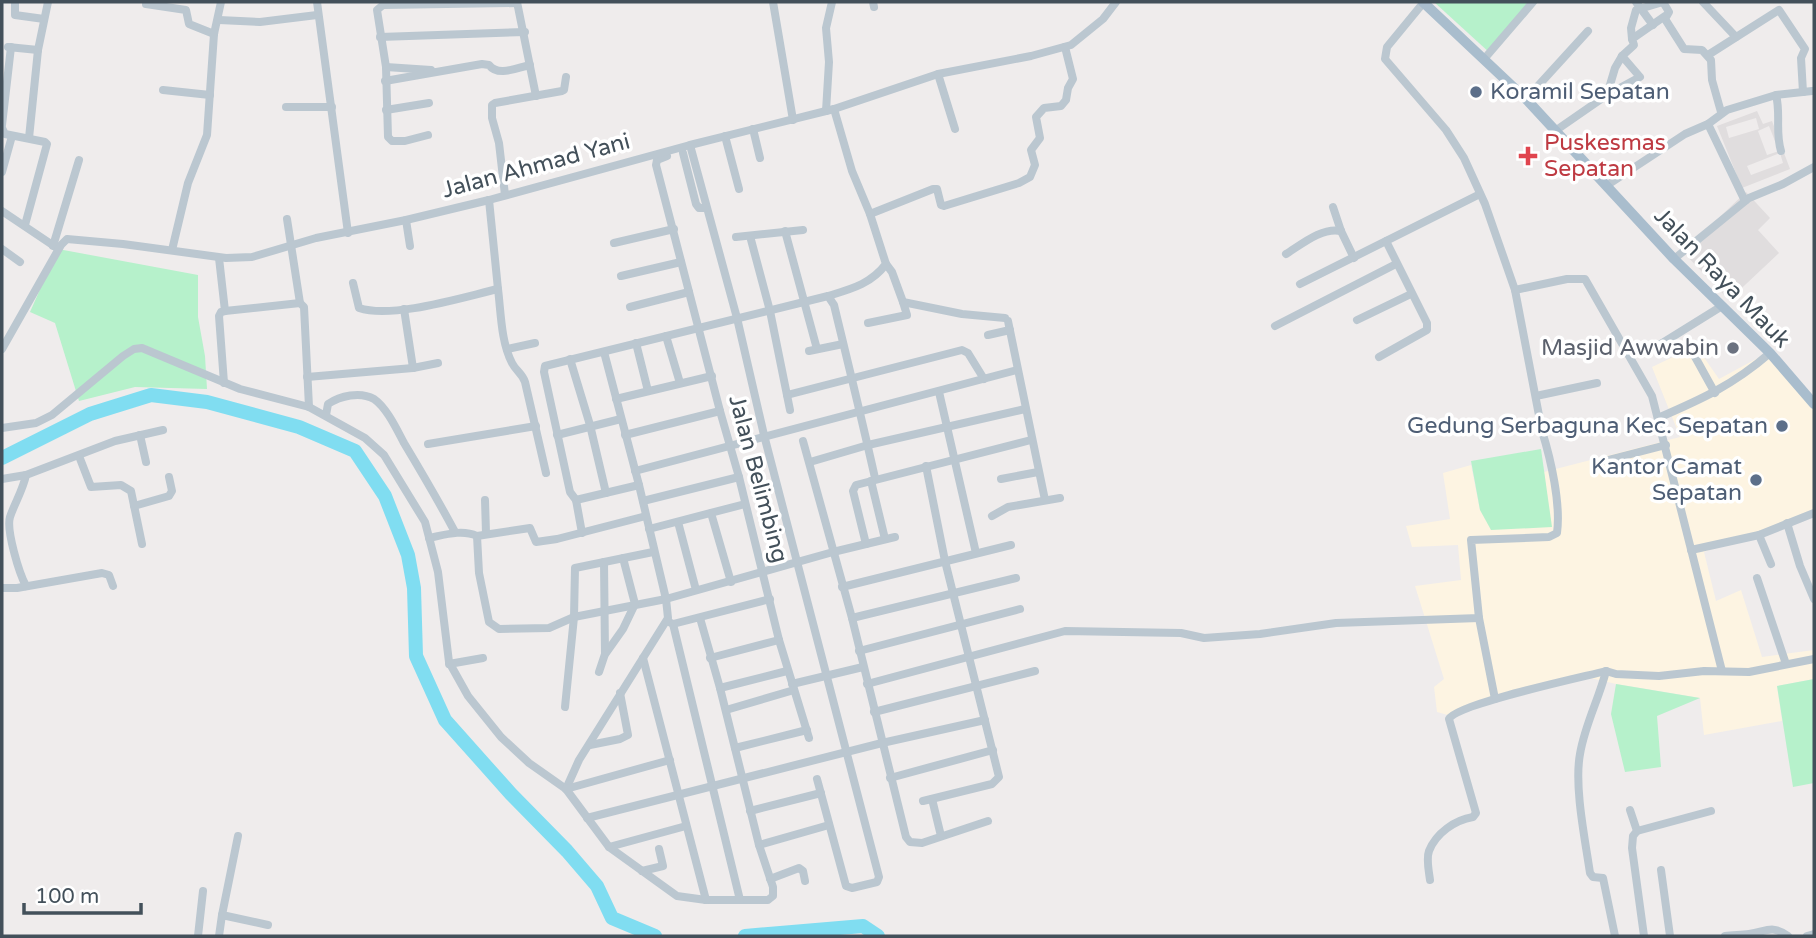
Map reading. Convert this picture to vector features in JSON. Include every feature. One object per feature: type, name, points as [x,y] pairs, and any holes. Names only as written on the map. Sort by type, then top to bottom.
[{"type":"main road","name":"Jalan Raya Mauk","points":[[1424,2],[1526,99],[1674,259],[1770,353],[1814,404]]},
{"type":"street","points":[[15,2],[15,15],[44,19]]},
{"type":"street","points":[[29,138],[38,50],[48,2]]},
{"type":"street","points":[[172,250],[188,183],[207,135],[214,34],[221,2]]},
{"type":"street","points":[[317,2],[348,233]]},
{"type":"street","points":[[428,135],[405,141],[391,140],[388,135],[386,67],[377,10],[382,5],[517,2],[536,96]]},
{"type":"street","points":[[773,2],[793,120]]},
{"type":"street","points":[[832,2],[826,28],[830,110],[907,315],[868,323]]},
{"type":"street","name":"Jalan Ahmad Yani","points":[[56,248],[73,238],[219,257],[252,257],[290,245],[489,200],[688,150],[725,136],[830,110],[938,74],[1065,47],[1088,33],[1116,2]]},
{"type":"street","points":[[1424,2],[1387,47],[1385,59],[1446,130],[1464,158],[1493,223],[1515,290],[1542,431],[1549,453],[1558,520],[1557,533],[1549,537],[1471,540],[1479,618],[1495,699]]},
{"type":"street","points":[[1485,58],[1534,2]]},
{"type":"street","points":[[1632,39],[1669,13],[1663,2],[1651,6],[1637,4]]},
{"type":"street","points":[[1703,2],[1736,37]]},
{"type":"street","points":[[146,4],[186,10],[189,24],[214,34]]},
{"type":"street","points":[[1637,4],[1653,25]]},
{"type":"street","points":[[1607,95],[1615,68],[1622,56],[1634,45],[1632,39],[1637,4]]},
{"type":"street","points":[[1606,186],[1685,134],[1708,124],[1721,112],[1776,95],[1808,92],[1801,58],[1805,49],[1780,10],[1708,55]]},
{"type":"street","points":[[219,20],[260,22],[317,15]]},
{"type":"street","points":[[1665,16],[1684,49],[1698,48],[1711,60],[1712,80],[1721,112]]},
{"type":"street","points":[[1526,99],[1588,31]]},
{"type":"street","points":[[380,37],[524,32]]},
{"type":"street","points":[[25,225],[47,144],[12,136],[3,132],[2,127],[10,47],[38,50]]},
{"type":"street","points":[[870,214],[933,189],[937,190],[941,205],[944,206],[1030,177],[1035,164],[1031,150],[1040,138],[1036,117],[1041,110],[1055,108],[1065,102],[1073,79],[1065,47]]},
{"type":"street","points":[[1555,131],[1607,95],[1640,77],[1622,56]]},
{"type":"street","points":[[385,80],[486,64],[499,72],[530,65]]},
{"type":"street","points":[[386,67],[437,71]]},
{"type":"street","points":[[938,74],[954,129]]},
{"type":"street","points":[[505,195],[492,105],[564,90],[566,77]]},
{"type":"street","points":[[163,90],[210,95]]},
{"type":"street","points":[[1776,95],[1776,134],[1781,151]]},
{"type":"street","points":[[386,110],[429,103]]},
{"type":"street","points":[[286,107],[332,107]]},
{"type":"street","points":[[1708,124],[1745,201]]},
{"type":"street","points":[[753,129],[760,158]]},
{"type":"street","points":[[2,172],[12,136]]},
{"type":"street","points":[[725,136],[739,188]]},
{"type":"street","points":[[688,150],[737,318],[764,435],[878,881],[846,887],[817,779]]},
{"type":"street","name":"Jalan Belimbing","points":[[688,150],[656,162],[787,671],[808,734],[735,748]]},
{"type":"street","points":[[2,349],[56,248],[79,160]]},
{"type":"street","points":[[1674,259],[1745,201],[1814,167]]},
{"type":"street","points":[[1300,284],[1480,194]]},
{"type":"street","points":[[489,200],[507,349],[513,365],[523,376],[546,473]]},
{"type":"street","points":[[1333,207],[1354,258]]},
{"type":"street","points":[[4,216],[25,225],[56,248]]},
{"type":"street","points":[[287,219],[300,303],[304,307],[309,407]]},
{"type":"street","points":[[405,220],[410,246]]},
{"type":"street","points":[[614,243],[674,229]]},
{"type":"street","points":[[1286,254],[1324,232],[1332,229],[1341,231]]},
{"type":"street","points":[[736,237],[803,230]]},
{"type":"street","points":[[785,232],[805,302],[813,350],[843,344]]},
{"type":"street","points":[[750,236],[770,311],[790,410]]},
{"type":"street","points":[[1379,357],[1427,330],[1427,323],[1386,241]]},
{"type":"street","points":[[2,249],[20,262]]},
{"type":"street","points":[[219,257],[225,311]]},
{"type":"street","points":[[621,276],[681,262]]},
{"type":"street","points":[[582,533],[576,500],[570,492],[557,435],[544,368],[548,364],[828,296],[872,279],[886,264]]},
{"type":"street","points":[[1275,326],[1396,264]]},
{"type":"street","points":[[1515,290],[1567,279],[1585,279],[1652,396],[1722,671]]},
{"type":"street","points":[[353,283],[357,303],[362,309],[404,309],[498,289]]},
{"type":"street","points":[[630,307],[689,292]]},
{"type":"street","points":[[1357,320],[1411,294]]},
{"type":"street","points":[[828,296],[834,305],[853,378],[885,539]]},
{"type":"street","points":[[904,302],[1006,319],[1045,500]]},
{"type":"street","points":[[224,383],[220,312],[300,303]]},
{"type":"street","points":[[1656,347],[1722,306]]},
{"type":"street","points":[[404,309],[413,368]]},
{"type":"street","points":[[988,335],[1010,330]]},
{"type":"street","points":[[666,336],[680,383]]},
{"type":"street","points":[[636,343],[648,391]]},
{"type":"street","points":[[507,349],[535,344]]},
{"type":"street","points":[[2,428],[29,425],[47,418],[106,369],[137,348],[148,349],[224,383],[309,407],[365,438],[384,455],[425,522],[438,572],[449,664],[468,696],[501,737],[529,763],[566,789],[610,847],[677,897],[706,900],[771,899],[773,887],[759,845],[726,710],[699,618]]},
{"type":"street","points":[[787,395],[962,350],[968,353],[984,379]]},
{"type":"street","points":[[604,352],[740,900]]},
{"type":"street","points":[[1658,418],[1715,393],[1741,377],[1770,353]]},
{"type":"street","points":[[1694,355],[1715,393]]},
{"type":"street","points":[[570,359],[590,425],[606,493]]},
{"type":"street","points":[[307,377],[413,368],[438,363]]},
{"type":"street","points":[[635,471],[764,435],[859,414],[1017,370]]},
{"type":"street","points":[[616,399],[712,376]]},
{"type":"street","points":[[1536,396],[1597,383]]},
{"type":"street","points":[[939,392],[976,553]]},
{"type":"street","points":[[326,415],[328,404],[340,397],[367,397],[375,400],[430,485],[455,533]]},
{"type":"street","points":[[810,462],[868,445],[1025,409]]},
{"type":"street","points":[[625,435],[720,411]]},
{"type":"street","points":[[557,435],[621,419]]},
{"type":"street","points":[[428,444],[536,426]]},
{"type":"street","points":[[2,480],[26,475],[115,441],[163,430]]},
{"type":"street","points":[[140,435],[146,462]]},
{"type":"street","points":[[866,544],[853,489],[856,485],[1031,440]]},
{"type":"street","points":[[803,441],[852,618],[903,829],[909,842],[922,843],[988,821]]},
{"type":"street","points":[[1604,461],[1666,445]]},
{"type":"street","points":[[79,456],[91,487],[127,487],[132,492],[142,544]]},
{"type":"street","points":[[926,466],[953,592],[999,776],[996,782],[927,800],[941,836]]},
{"type":"street","points":[[1001,479],[1038,472]]},
{"type":"street","points":[[26,475],[9,524],[26,586]]},
{"type":"street","points":[[134,506],[171,495],[169,477]]},
{"type":"street","points":[[643,501],[739,477]]},
{"type":"street","points":[[576,500],[639,485]]},
{"type":"street","points":[[992,516],[1002,509],[1060,498]]},
{"type":"street","points":[[485,500],[479,573],[488,617],[492,626],[513,630],[543,629],[560,625],[574,617],[666,599],[894,537]]},
{"type":"street","points":[[649,529],[745,504]]},
{"type":"street","points":[[711,513],[731,582]]},
{"type":"street","points":[[1691,550],[1759,535],[1814,513]]},
{"type":"street","points":[[429,538],[455,533],[481,534],[530,528],[536,542],[646,516]]},
{"type":"street","points":[[678,522],[696,590]]},
{"type":"street","points":[[1787,523],[1800,566],[1814,598]]},
{"type":"street","points":[[1759,535],[1770,564]]},
{"type":"street","points":[[842,587],[1011,545]]},
{"type":"street","points":[[565,708],[574,617],[575,568],[653,552]]},
{"type":"street","points":[[599,672],[605,654],[623,629],[635,604],[623,558]]},
{"type":"street","points":[[604,562],[605,654]]},
{"type":"street","points":[[2,588],[17,588],[102,573],[109,575],[113,586]]},
{"type":"street","points":[[852,618],[1016,578]]},
{"type":"street","points":[[1757,578],[1786,664]]},
{"type":"street","points":[[566,789],[575,765],[643,658],[670,622],[699,618],[770,600]]},
{"type":"street","points":[[859,651],[1020,609]]},
{"type":"street","points":[[867,684],[1065,631],[1181,633],[1204,638],[1260,634],[1336,623],[1479,618]]},
{"type":"street","points":[[710,658],[779,640]]},
{"type":"street","points":[[449,664],[483,658]]},
{"type":"street","points":[[643,658],[706,900]]},
{"type":"street","points":[[1430,880],[1429,851],[1451,825],[1474,817],[1476,813],[1449,718],[1453,713],[1495,699],[1606,671],[1659,676],[1704,671],[1749,672],[1814,659]]},
{"type":"street","points":[[726,710],[863,667]]},
{"type":"street","points":[[720,688],[787,671]]},
{"type":"street","points":[[874,712],[1035,671]]},
{"type":"street","points":[[1606,671],[1601,693],[1589,714],[1581,749],[1579,795],[1590,875],[1603,878],[1615,936]]},
{"type":"street","points":[[590,745],[620,739],[628,734],[629,727],[620,693]]},
{"type":"street","points":[[587,818],[882,743],[985,720]]},
{"type":"street","points":[[890,778],[993,750]]},
{"type":"street","points":[[566,789],[670,760]]},
{"type":"street","points":[[750,811],[821,793]]},
{"type":"street","points":[[1630,810],[1637,831]]},
{"type":"street","points":[[1644,936],[1632,848],[1633,836],[1637,831],[1711,811]]},
{"type":"street","points":[[759,845],[829,825]]},
{"type":"street","points":[[610,847],[686,826]]},
{"type":"street","points":[[219,936],[238,836]]},
{"type":"street","points":[[642,871],[663,866],[659,849]]},
{"type":"street","points":[[770,879],[799,868],[803,871],[805,881]]},
{"type":"street","points":[[1661,870],[1670,936]]},
{"type":"street","points":[[200,936],[202,891]]},
{"type":"street","points":[[222,915],[268,925]]},
{"type":"street","points":[[1725,936],[1751,935],[1768,929],[1780,930],[1788,936]]},
{"type":"street","points":[[1807,936],[1814,934]]},
{"type":"shaded area","points":[[1757,111],[1763,124],[1772,121],[1790,169],[1742,188],[1717,126]],"holes":[[[1756,118],[1759,129],[1729,138],[1726,127]],[[1769,126],[1779,151],[1767,155],[1758,131]],[[1780,153],[1783,163],[1751,175],[1747,166]]]},
{"type":"shaded area","points":[[1746,192],[1770,218],[1758,230],[1779,253],[1729,300],[1683,252]]},
{"type":"shaded area","points":[[1696,346],[1719,379],[1767,353],[1814,406],[1814,510],[1704,552],[1716,601],[1741,590],[1762,657],[1814,650],[1814,679],[1777,686],[1782,721],[1704,735],[1700,698],[1582,676],[1487,703],[1455,717],[1437,712],[1434,687],[1444,679],[1415,586],[1461,580],[1458,545],[1412,547],[1406,526],[1450,519],[1443,473],[1471,465],[1480,510],[1551,527],[1544,472],[1680,437],[1652,367]]},
{"type":"green space","points":[[1434,2],[1538,2],[1491,54]]},
{"type":"green space","points":[[58,249],[198,275],[198,317],[205,356],[207,389],[135,387],[79,401],[55,323],[30,312]]},
{"type":"green space","points":[[1541,449],[1552,527],[1491,530],[1480,510],[1471,461]]},
{"type":"green space","points":[[1814,679],[1814,783],[1793,787],[1777,686]]},
{"type":"green space","points":[[1616,684],[1700,698],[1657,716],[1661,767],[1625,772],[1611,714]]},
{"type":"waterway","points":[[2,458],[90,414],[151,395],[207,402],[299,427],[355,451],[385,496],[408,555],[414,588],[416,656],[445,720],[597,886],[612,918],[655,936]]},
{"type":"waterway","points":[[745,936],[863,926],[878,936]]},
{"type":"place","name":"Koramil Sepatan","points":[[1476,92]]},
{"type":"place","name":"Puskesmas Sepatan","points":[[1528,156]]},
{"type":"place","name":"Masjid Awwabin","points":[[1733,348]]},
{"type":"place","name":"Gedung Serbaguna Kec. Sepatan","points":[[1782,426]]},
{"type":"place","name":"Kantor Camat Sepatan","points":[[1756,480]]}]
